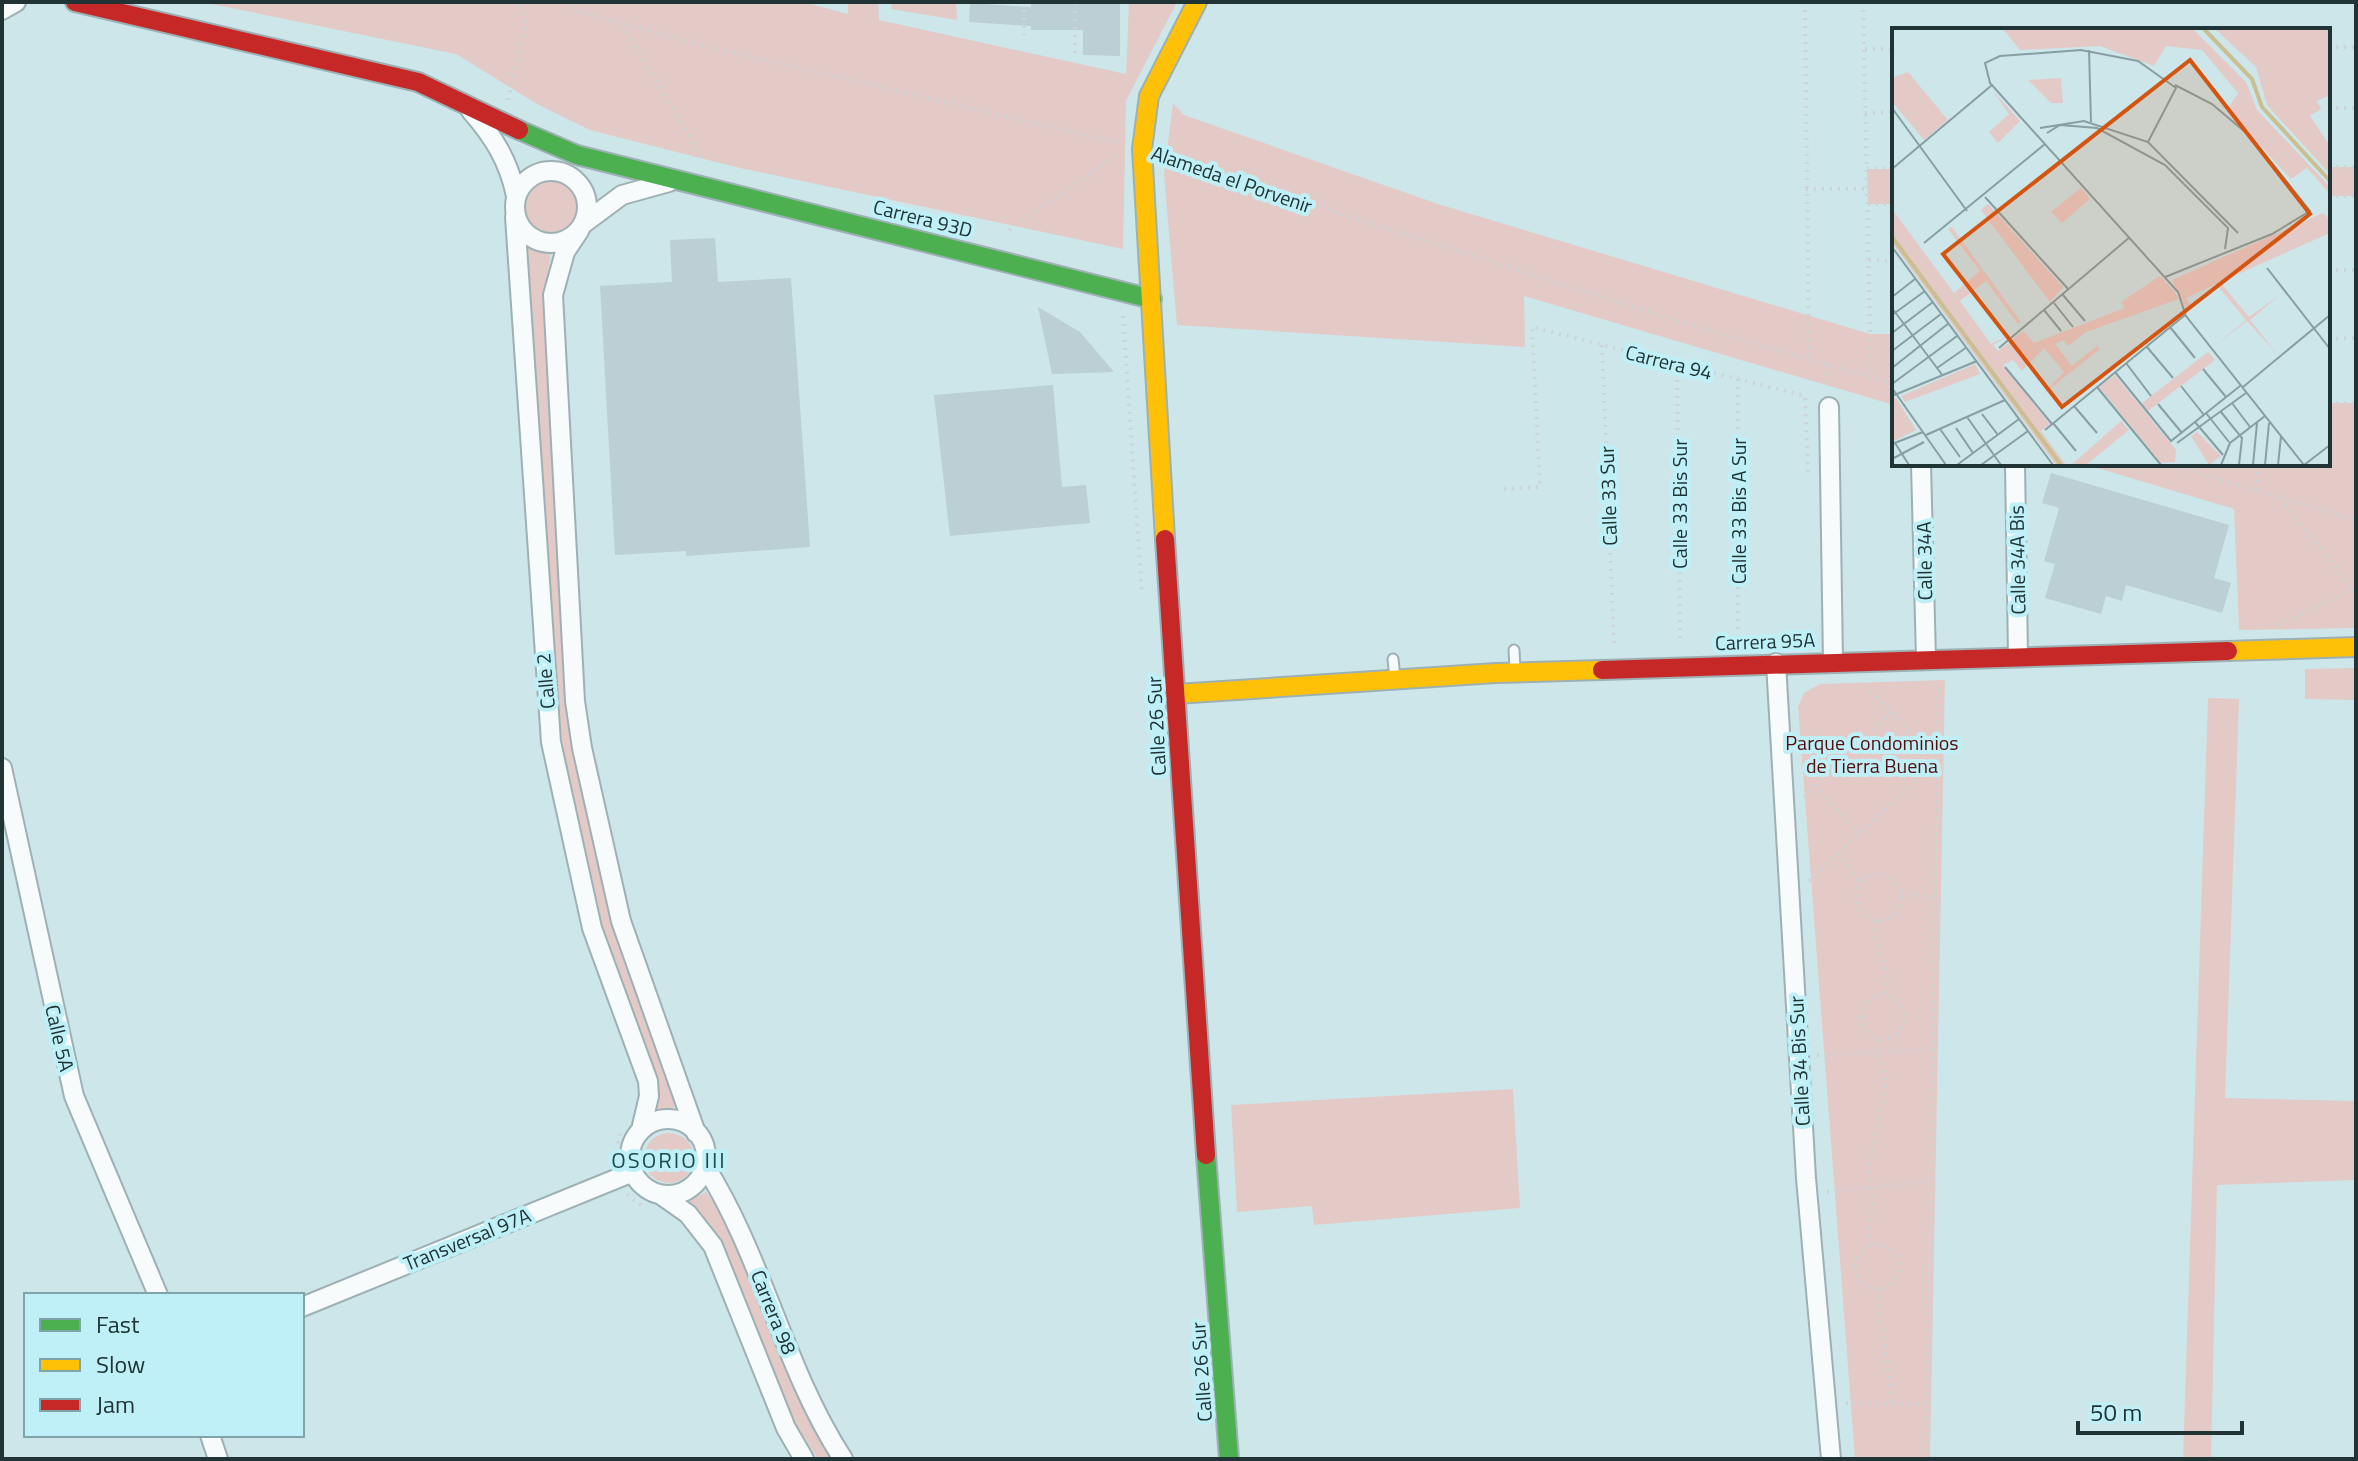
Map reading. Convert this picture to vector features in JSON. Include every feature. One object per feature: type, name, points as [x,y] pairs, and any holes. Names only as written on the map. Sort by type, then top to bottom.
[{"type":"street","points":[[2,10],[16,2]]},
{"type":"street","name":"Carrera 93D","points":[[75,2],[418,82],[548,144],[596,159],[1152,299]]},
{"type":"street","name":"Calle 26 Sur","points":[[1197,2],[1149,96],[1136,147],[1152,299],[1186,889],[1229,1459]]},
{"type":"street","name":"Carrera 93D","points":[[461,100],[496,143],[510,171],[516,196]]},
{"type":"street","name":"Carrera 93D","points":[[548,144],[579,183]]},
{"type":"street","name":"Carrera 93D","points":[[538,173],[565,163],[596,159]]},
{"type":"street","points":[[560,172],[579,183],[587,203],[581,228],[562,242],[543,243],[525,234],[515,217],[516,196],[521,186],[538,173],[560,172]]},
{"type":"street","name":"Carrera 93D","points":[[581,228],[622,195],[684,179]]},
{"type":"street","name":"Calle 2","points":[[515,217],[551,742],[592,928],[648,1081],[649,1096],[641,1130]]},
{"type":"street","name":"Calle 2","points":[[581,228],[565,252],[553,295],[575,701],[582,748],[621,921],[696,1133]]},
{"type":"street","points":[[1829,407],[1833,661]]},
{"type":"street","name":"Calle 34A","points":[[1921,466],[1926,659]]},
{"type":"street","name":"Calle 34A Bis","points":[[2015,466],[2018,656]]},
{"type":"street","name":"Carrera 95A","points":[[1176,694],[1515,672],[2356,647]]},
{"type":"street","name":"Calle 34 Bis Sur","points":[[1776,663],[1806,1178],[1831,1459]]},
{"type":"street","name":"Calle 5A","points":[[2,768],[74,1096],[157,1293]]},
{"type":"street","points":[[675,1120],[696,1133],[703,1143],[705,1166],[694,1186],[684,1192],[661,1195],[644,1187],[633,1172],[630,1150],[641,1130],[651,1123],[675,1120]]},
{"type":"street","name":"Carrera 98","points":[[705,1166],[738,1224],[798,1370],[843,1459]]},
{"type":"street","name":"Transversal 97A","points":[[304,1306],[633,1172]]},
{"type":"street","name":"Carrera 98","points":[[661,1195],[688,1214],[713,1246],[786,1428],[804,1459]]},
{"type":"street","points":[[211,1437],[218,1459]]},
{"type":"lane","points":[[1514,650],[1515,672]]},
{"type":"lane","points":[[1393,659],[1396,681]]},
{"type":"path","points":[[502,121],[526,25],[519,2]]},
{"type":"path","name":"Alameda el Porvenir","points":[[565,2],[580,12],[621,23],[1136,147],[1289,199],[1892,383]]},
{"type":"path","points":[[1024,2],[1024,35]]},
{"type":"path","points":[[1075,2],[1075,53]]},
{"type":"path","points":[[1805,2],[1809,359]]},
{"type":"path","points":[[1863,2],[1871,377]]},
{"type":"path","points":[[621,23],[706,165]]},
{"type":"path","points":[[2330,47],[2356,47]]},
{"type":"path","points":[[1865,49],[1892,49]]},
{"type":"path","points":[[2330,108],[2356,108]]},
{"type":"path","points":[[1865,113],[1892,112]]},
{"type":"path","points":[[1009,230],[1136,147]]},
{"type":"path","points":[[2330,167],[2356,167]]},
{"type":"path","points":[[1867,169],[1892,169]]},
{"type":"path","points":[[1805,189],[1867,189]]},
{"type":"path","points":[[2330,196],[2356,196]]},
{"type":"path","points":[[1868,204],[1892,204]]},
{"type":"path","points":[[1869,260],[1892,261]]},
{"type":"path","points":[[2330,270],[2356,270]]},
{"type":"path","name":"Carrera 94","points":[[1504,489],[1540,487],[1532,327],[1805,396]]},
{"type":"path","points":[[2330,339],[2356,338]]},
{"type":"path","name":"Calle 33 Sur","points":[[1602,345],[1614,646]]},
{"type":"path","name":"Calle 33 Bis Sur","points":[[1677,364],[1680,644]]},
{"type":"path","name":"Calle 33 Bis A Sur","points":[[1738,379],[1738,642]]},
{"type":"path","points":[[2330,403],[2356,403]]},
{"type":"path","points":[[2174,466],[2356,520]]},
{"type":"path","points":[[2194,466],[2194,472]]},
{"type":"path","points":[[2257,466],[2257,490]]},
{"type":"path","points":[[2269,630],[2355,590],[2279,496]]},
{"type":"path","points":[[1927,1459],[1939,676]]},
{"type":"path","points":[[1859,678],[1938,760]]},
{"type":"path","points":[[1798,802],[1892,712]]},
{"type":"path","points":[[1805,885],[1938,760]]},
{"type":"path","points":[[1816,785],[1860,833]]},
{"type":"path","points":[[1839,853],[1862,882]]},
{"type":"path","points":[[1882,875],[1895,882],[1901,895],[1898,910],[1879,920],[1865,915],[1857,903],[1862,882],[1882,875]]},
{"type":"path","points":[[1901,895],[1936,896]]},
{"type":"path","points":[[1879,920],[1877,949],[1889,977],[1884,995]]},
{"type":"path","points":[[1884,995],[1902,1006],[1905,1019],[1899,1032],[1878,1039],[1865,1030],[1860,1016],[1871,998],[1884,995]]},
{"type":"path","points":[[1872,1245],[1869,1231],[1873,1203],[1868,1188],[1875,1129],[1886,1096],[1887,1081],[1877,1052],[1878,1039]]},
{"type":"path","points":[[1817,1055],[1933,1049]]},
{"type":"path","points":[[1827,1192],[1931,1181]]},
{"type":"path","points":[[1872,1245],[1886,1247],[1900,1262],[1894,1282],[1877,1289],[1860,1280],[1856,1266],[1861,1253],[1872,1245]]},
{"type":"path","points":[[1877,1289],[1893,1404]]},
{"type":"path","points":[[1843,1403],[1927,1404]]},
{"type":"green space","points":[[202,2],[803,2],[848,14],[848,2],[878,2],[879,20],[1126,74],[1129,2],[1177,2],[1126,101],[1123,249],[736,167],[590,130],[537,104],[456,54]]},
{"type":"green space","points":[[892,2],[956,2],[957,20],[891,9]]},
{"type":"green space","points":[[1173,103],[1184,115],[1438,204],[1870,334],[1892,334],[1892,404],[1524,296],[1525,347],[1177,325],[1164,175]]},
{"type":"green space","points":[[2330,167],[2356,167],[2356,196],[2330,196]]},
{"type":"green space","points":[[1867,169],[1892,169],[1892,204],[1868,204]]},
{"type":"green space","points":[[551,179],[570,187],[578,206],[570,225],[551,233],[532,225],[524,206],[532,187]]},
{"type":"green space","points":[[525,246],[551,253],[543,306],[569,725],[610,908],[675,1107],[653,1113],[650,1073],[645,1054],[613,962],[587,868],[571,797],[557,708],[545,576],[536,377]]},
{"type":"green space","points":[[2330,403],[2356,403],[2356,628],[2239,630],[2234,509],[2091,466],[2330,466]]},
{"type":"green space","points":[[2356,668],[2356,700],[2305,699],[2305,669]]},
{"type":"green space","name":"Parque Condominios de Tierra Buena","points":[[1945,680],[1930,1459],[1855,1459],[1798,707],[1804,693],[1820,684]]},
{"type":"green space","points":[[2208,698],[2239,699],[2225,1098],[2356,1101],[2356,1180],[2217,1185],[2211,1459],[2183,1459]]},
{"type":"green space","points":[[1513,1089],[1520,1208],[1314,1225],[1312,1206],[1237,1212],[1231,1105]]},
{"type":"green space","points":[[669,1133],[687,1140],[694,1158],[687,1176],[669,1183],[651,1176],[644,1158],[651,1140]]},
{"type":"green space","points":[[706,1192],[727,1225],[787,1374],[832,1459],[818,1459],[796,1423],[734,1275],[706,1225],[688,1202]]},
{"type":"building","points":[[1031,2],[1120,2],[1120,56],[1083,55],[1083,30],[1031,30],[1031,26],[969,22],[970,3],[1031,7]]},
{"type":"building","points":[[715,238],[718,282],[791,278],[810,547],[686,556],[686,551],[615,555],[600,286],[672,282],[670,240]]},
{"type":"building","points":[[1038,307],[1080,332],[1114,372],[1052,374]]},
{"type":"building","points":[[1053,385],[1062,487],[1086,485],[1090,523],[950,536],[934,395]]},
{"type":"building","points":[[2051,473],[2229,525],[2214,578],[2231,583],[2222,613],[2126,585],[2122,601],[2106,596],[2101,614],[2045,598],[2055,564],[2044,561],[2059,508],[2042,503]]},
{"type":"traffic: fast","points":[[519,130],[577,155],[1152,299]]},
{"type":"traffic: fast","points":[[1206,1155],[1229,1459]]},
{"type":"traffic: slow","points":[[1165,539],[1142,149],[1149,96],[1197,2]]},
{"type":"traffic: slow","points":[[2228,651],[2356,647]]},
{"type":"traffic: slow","points":[[1176,694],[1496,673],[1602,670]]},
{"type":"traffic: jam","points":[[75,2],[418,82],[519,130]]},
{"type":"traffic: jam","points":[[1165,539],[1206,1155]]},
{"type":"traffic: jam","points":[[1602,670],[2228,651]]},
{"type":"district","name":"OSORIO III","points":[[669,1160]]}]
